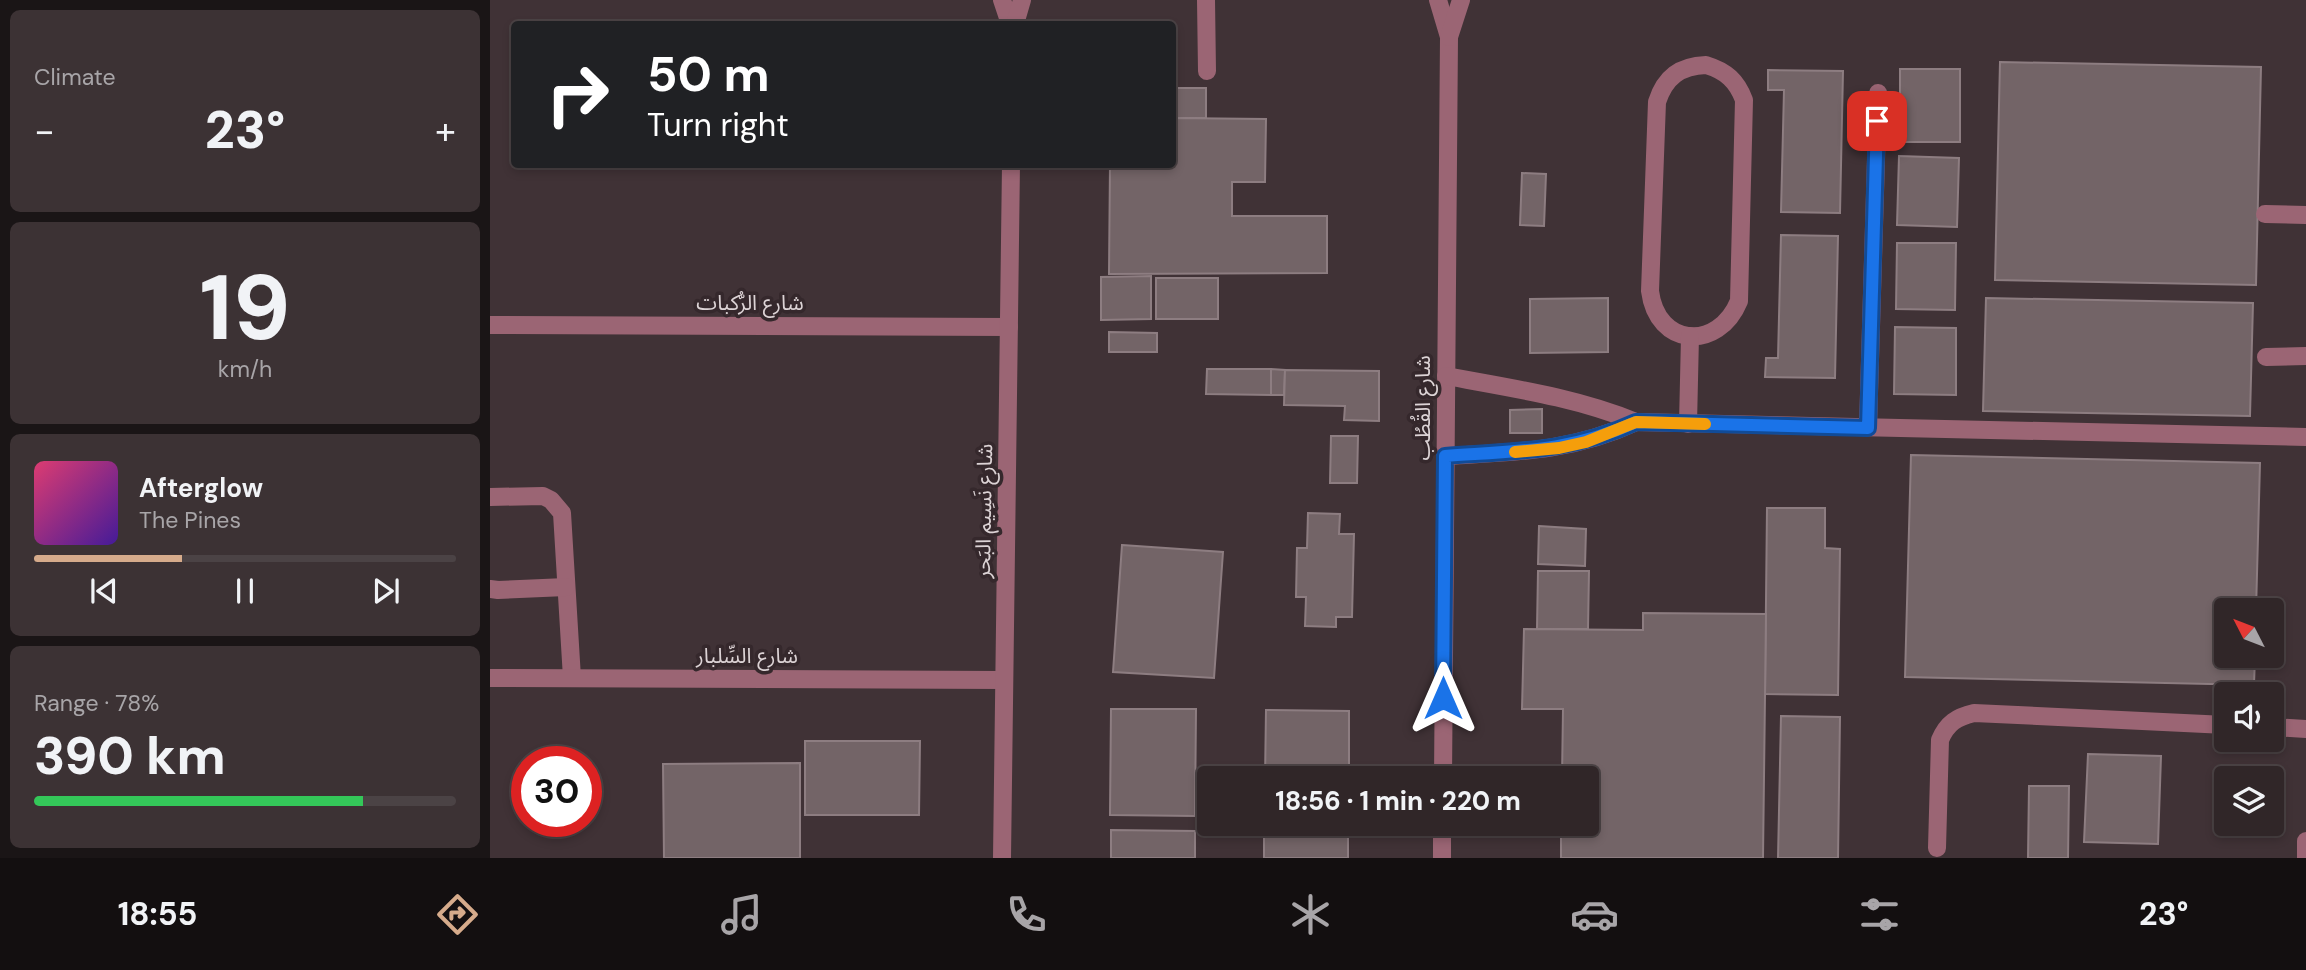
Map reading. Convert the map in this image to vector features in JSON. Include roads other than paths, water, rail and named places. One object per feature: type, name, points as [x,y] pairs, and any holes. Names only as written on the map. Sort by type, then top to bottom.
[{"type":"street","points":[[1002,0],[1011,21]]},
{"type":"street","points":[[1013,21],[1022,0]]},
{"type":"street","points":[[1206,0],[1207,71]]},
{"type":"street","name":"شارع القُطُب","points":[[1438,0],[1448,37],[1443,766]]},
{"type":"street","name":"شارع القُطُب","points":[[1448,37],[1461,0]]},
{"type":"street","points":[[1706,65],[1720,69],[1731,77],[1744,100],[1739,301],[1726,323],[1703,335],[1690,336],[1666,326],[1657,317],[1651,304],[1657,102],[1661,89],[1669,78],[1680,70],[1706,65]]},
{"type":"street","points":[[1868,428],[1878,93]]},
{"type":"street","name":"شارع نَسِيم البَحر","points":[[1002,858],[1011,168]]},
{"type":"street","points":[[2265,214],[2306,215]]},
{"type":"street","name":"شارع الرُّكبات","points":[[490,325],[1009,327]]},
{"type":"street","points":[[1688,424],[1690,336]]},
{"type":"street","points":[[2266,357],[2306,356]]},
{"type":"street","points":[[1446,376],[1563,398],[1636,422],[2306,437]]},
{"type":"street","points":[[1445,456],[1559,448],[1599,438],[1636,422]]},
{"type":"street","points":[[490,497],[535,494],[544,496],[557,506],[564,522],[572,678]]},
{"type":"street","points":[[490,589],[566,587]]},
{"type":"street","name":"شارع السِّلبار","points":[[490,678],[1004,680]]},
{"type":"street","points":[[1937,848],[1940,740],[1952,721],[1963,715],[1974,713],[2214,724]]},
{"type":"street","points":[[2284,728],[2306,729]]},
{"type":"street","points":[[1442,836],[1442,858]]},
{"type":"street","points":[[2306,841],[2306,858]]}]
